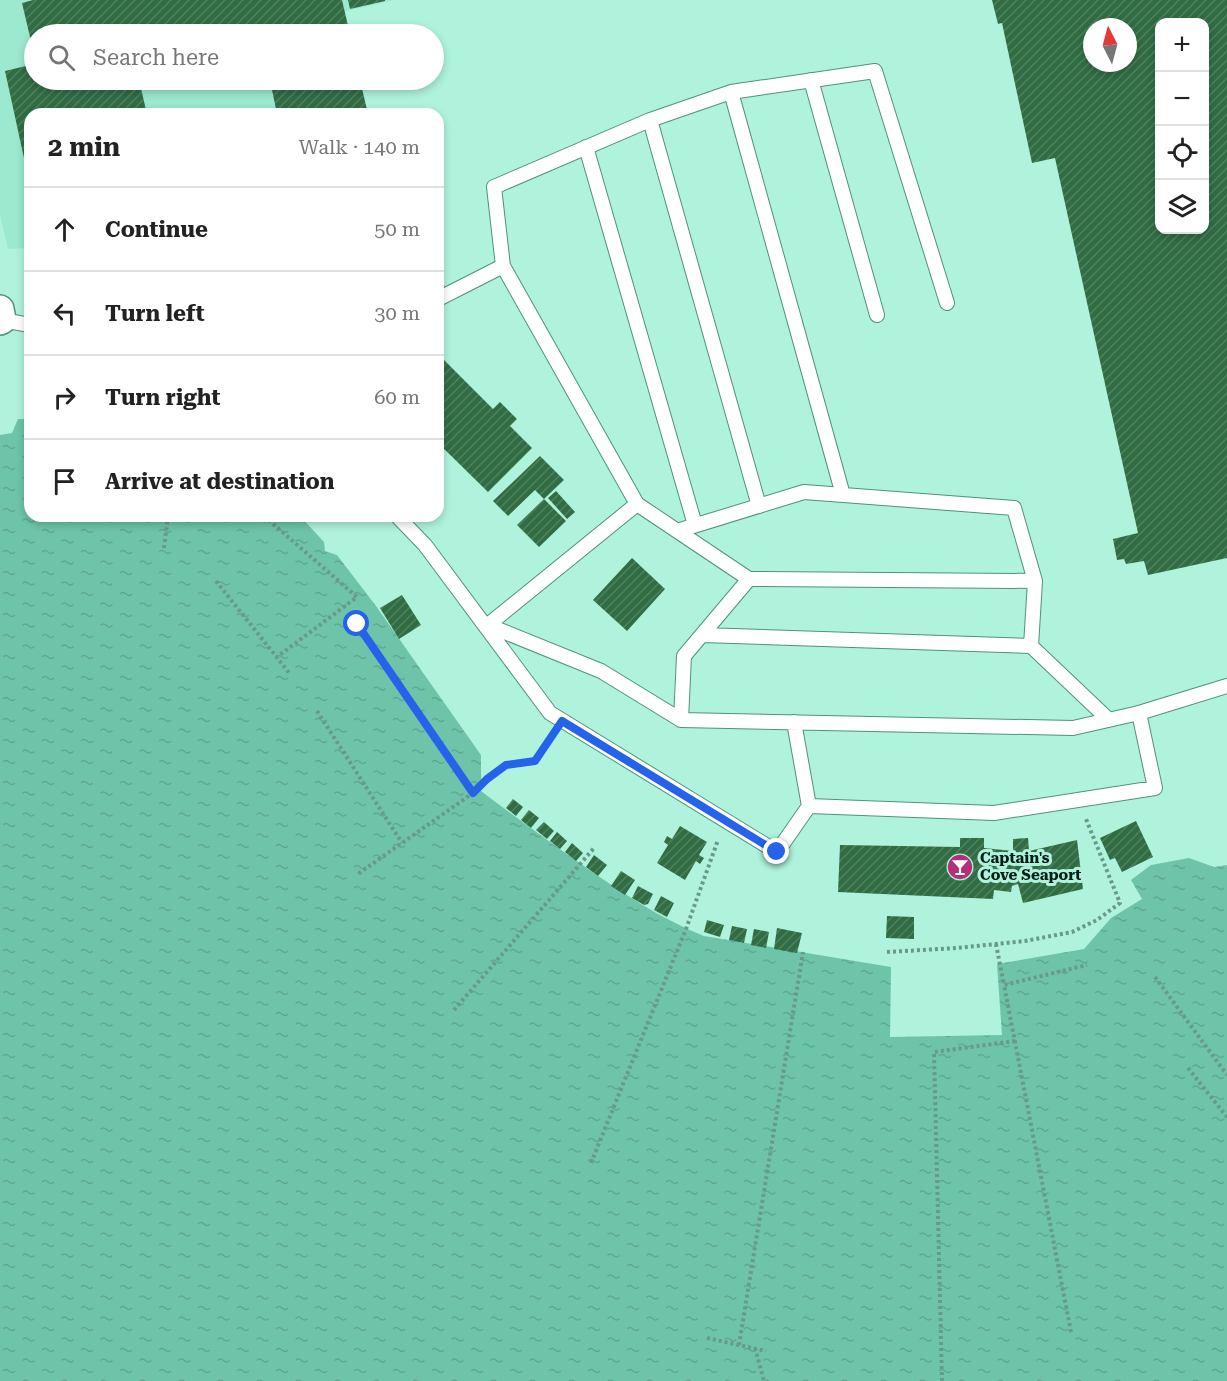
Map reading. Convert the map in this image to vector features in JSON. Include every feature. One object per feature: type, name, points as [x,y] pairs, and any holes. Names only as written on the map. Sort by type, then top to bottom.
[{"type":"lane","points":[[947,303],[875,71],[731,92],[650,120],[494,187],[502,266],[637,504],[749,579],[1035,581]]},
{"type":"lane","points":[[811,80],[877,315]]},
{"type":"lane","points":[[731,92],[843,495]]},
{"type":"lane","points":[[650,120],[759,506]]},
{"type":"lane","points":[[586,147],[695,525]]},
{"type":"lane","points":[[444,296],[502,266]]},
{"type":"lane","points":[[1,316],[24,323]]},
{"type":"lane","points":[[677,531],[804,492],[1014,508],[1035,581],[1031,646]]},
{"type":"lane","points":[[485,624],[637,504]]},
{"type":"lane","points":[[403,522],[425,545],[550,713],[777,852],[809,806],[794,722]]},
{"type":"lane","points":[[681,720],[684,656],[749,579]]},
{"type":"lane","points":[[485,624],[601,671],[681,720],[1073,728],[1139,713],[1227,686]]},
{"type":"lane","points":[[702,635],[1031,646],[1109,720]]},
{"type":"lane","points":[[809,806],[994,813],[1155,788],[1139,713]]},
{"type":"path","points":[[164,548],[167,522]]},
{"type":"path","points":[[271,522],[357,597],[277,657]]},
{"type":"path","points":[[216,581],[290,674]]},
{"type":"path","points":[[357,624],[473,793]]},
{"type":"path","points":[[317,711],[402,843]]},
{"type":"path","points":[[358,874],[473,793],[506,765],[535,761],[562,721]]},
{"type":"path","points":[[887,951],[957,948],[1026,941],[1072,932],[1097,920],[1120,903],[1078,800]]},
{"type":"path","points":[[591,1163],[686,929],[725,820]]},
{"type":"path","points":[[454,1010],[594,848]]},
{"type":"path","points":[[996,944],[1071,1332]]},
{"type":"path","points":[[740,1345],[803,952]]},
{"type":"path","points":[[1004,985],[1087,965]]},
{"type":"path","points":[[1155,977],[1227,1075]]},
{"type":"path","points":[[942,1381],[934,1052],[1014,1041]]},
{"type":"path","points":[[1188,1068],[1227,1117]]},
{"type":"path","points":[[707,1338],[766,1351]]},
{"type":"path","points":[[755,1348],[764,1381]]},
{"type":"shaded area","points":[[0,0],[395,0],[341,12],[344,24],[24,24],[24,90],[358,90],[362,108],[24,108],[24,248],[8,249],[0,215]]},
{"type":"water","points":[[18,419],[24,419],[24,522],[306,522],[324,542],[325,551],[337,555],[376,606],[481,755],[481,791],[626,894],[656,913],[704,936],[891,967],[890,1037],[1002,1035],[997,964],[1084,949],[1111,918],[1142,899],[1131,880],[1151,865],[1189,858],[1214,867],[1227,865],[1227,1381],[0,1381],[0,435],[12,433]]},
{"type":"building","points":[[33,0],[342,0],[348,24],[27,24],[22,3]]},
{"type":"building","points":[[348,0],[385,0],[385,1],[350,9]]},
{"type":"building","points":[[992,0],[1227,0],[1227,558],[1148,575],[1144,561],[1126,564],[1124,559],[1117,560],[1113,539],[1138,533],[1055,158],[1032,163],[1002,23],[998,24]]},
{"type":"building","points":[[24,66],[24,90],[141,90],[146,108],[24,108],[24,158],[5,71]]},
{"type":"building","points":[[272,90],[362,90],[367,108],[276,108]]},
{"type":"building","points":[[444,360],[493,409],[500,402],[517,419],[510,426],[532,448],[488,492],[444,449]]},
{"type":"building","points":[[540,456],[564,480],[544,499],[535,490],[508,516],[493,501]]},
{"type":"building","points":[[556,491],[575,512],[567,519],[548,498]]},
{"type":"building","points":[[544,499],[566,521],[539,547],[517,525]]},
{"type":"building","points":[[632,558],[665,589],[627,631],[593,600]]},
{"type":"building","points":[[402,595],[421,625],[399,639],[380,608]]},
{"type":"building","points":[[513,799],[523,807],[516,816],[506,808]]},
{"type":"building","points":[[529,810],[539,818],[531,828],[521,820]]},
{"type":"building","points":[[1136,821],[1153,857],[1122,872],[1115,858],[1110,860],[1100,838]]},
{"type":"building","points":[[544,822],[554,831],[547,839],[536,830]]},
{"type":"building","points":[[680,826],[707,842],[699,855],[704,858],[700,864],[696,861],[685,880],[657,863],[668,845],[664,842],[667,836],[672,839]]},
{"type":"building","points":[[557,832],[567,841],[560,849],[550,841]]},
{"type":"building","name":"Captain's Cove Seaport","points":[[960,838],[984,838],[984,848],[1013,851],[1013,839],[1028,838],[1029,851],[1077,840],[1083,889],[1023,903],[1018,884],[1012,886],[1011,892],[994,890],[993,899],[838,892],[840,845],[960,847]]},
{"type":"building","points":[[572,843],[583,853],[576,861],[565,852]]},
{"type":"building","points":[[594,855],[607,865],[598,876],[586,867]]},
{"type":"building","points":[[621,871],[635,880],[625,895],[611,886]]},
{"type":"building","points":[[638,886],[653,894],[648,904],[644,905],[632,898]]},
{"type":"building","points":[[661,896],[674,903],[667,917],[654,910]]},
{"type":"building","points":[[887,916],[914,917],[914,939],[886,938]]},
{"type":"building","points":[[707,920],[724,925],[720,937],[704,932]]},
{"type":"building","points":[[732,926],[747,929],[744,943],[729,940]]},
{"type":"building","points":[[777,928],[802,933],[797,953],[774,949]]},
{"type":"building","points":[[754,929],[769,932],[766,948],[751,945]]},
{"type":"place","name":"Captain's Cove Seaport","points":[[960,867]]},
{"type":"route","points":[[357,624],[473,793],[506,765],[535,761],[562,721],[777,852]]}]
